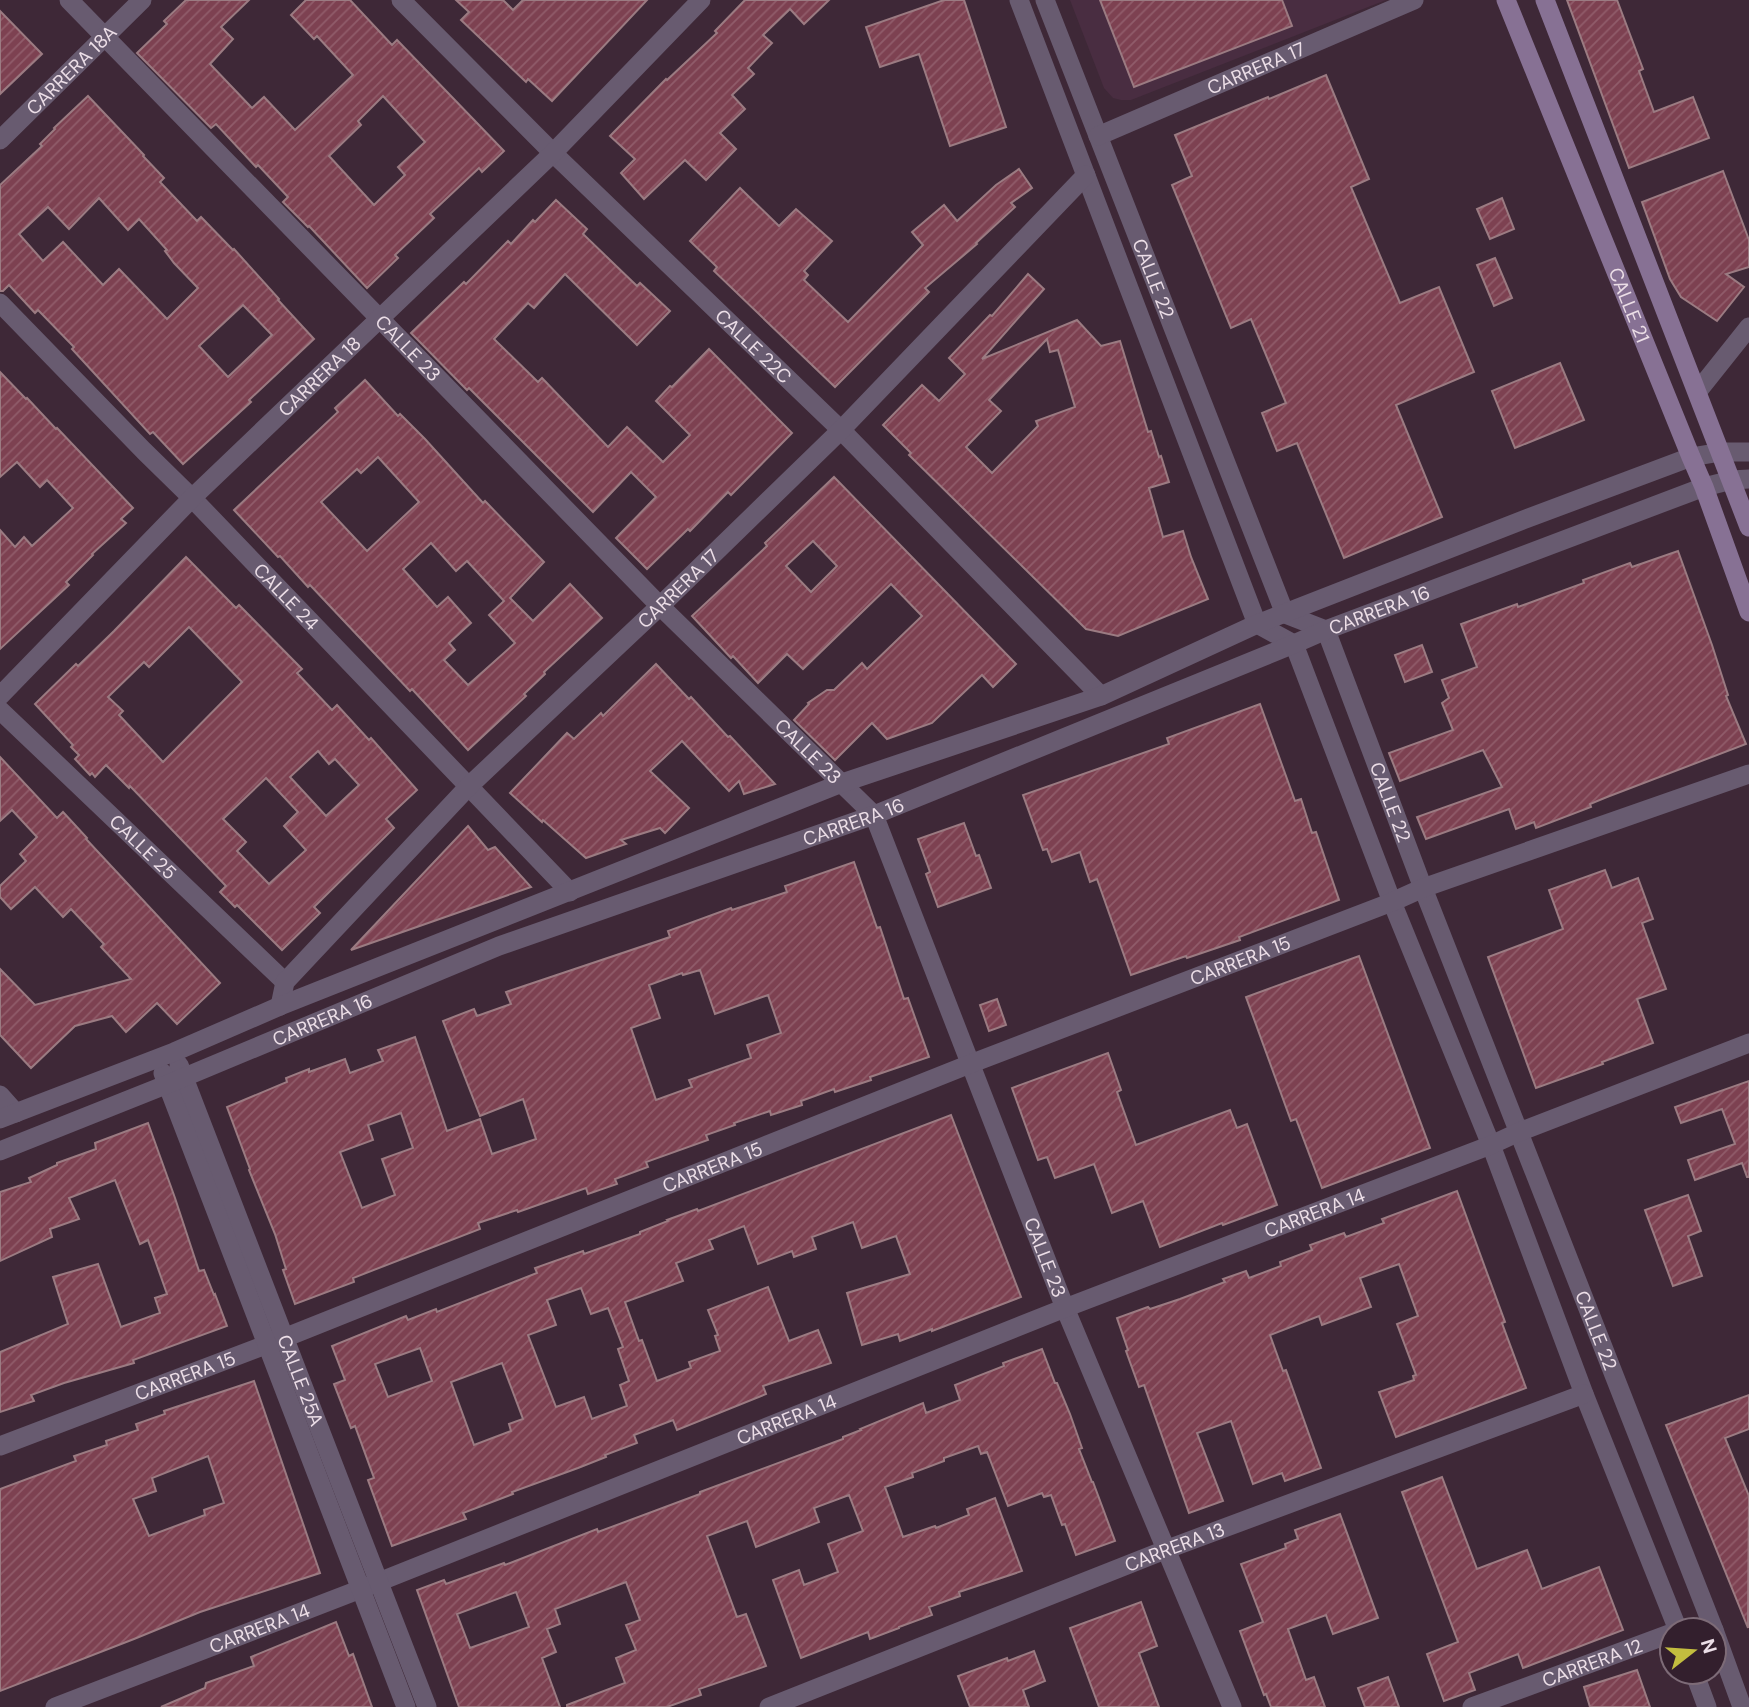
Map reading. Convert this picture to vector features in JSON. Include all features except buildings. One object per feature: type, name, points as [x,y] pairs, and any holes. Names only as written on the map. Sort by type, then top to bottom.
[{"type":"main road","name":"CALLE 21","points":[[1506,0],[1704,487],[1749,611]]},
{"type":"main road","name":"CALLE 21","points":[[1545,0],[1721,452],[1740,480],[1749,527]]},
{"type":"street","name":"CALLE 23","points":[[69,0],[660,606],[874,815],[1065,1308],[1232,1707]]},
{"type":"street","name":"CARRERA 18A","points":[[0,140],[142,0]]},
{"type":"street","name":"CALLE 22C","points":[[401,0],[553,153],[841,430],[1101,696]]},
{"type":"street","name":"CARRERA 18","points":[[0,696],[192,498],[553,153],[701,0]]},
{"type":"street","name":"CALLE 22","points":[[1019,0],[1257,624]]},
{"type":"street","name":"CALLE 22","points":[[1045,0],[1285,614]]},
{"type":"street","name":"CARRERA 17","points":[[1098,136],[1414,0]]},
{"type":"street","name":"CARRERA 17","points":[[285,982],[470,786],[841,430],[1086,174]]},
{"type":"street","name":"CALLE 24","points":[[0,303],[192,498],[570,892]]},
{"type":"street","points":[[1698,391],[1749,327]]},
{"type":"street","name":"CARRERA 16","points":[[8,1116],[842,783],[1101,696],[1257,624],[1523,520],[1691,457],[1721,452],[1749,452]]},
{"type":"street","name":"CARRERA 16","points":[[0,1151],[499,946],[874,815],[1326,630],[1704,487],[1740,480]]},
{"type":"street","points":[[1285,614],[1326,630]]},
{"type":"street","points":[[1257,624],[1294,644]]},
{"type":"street","name":"CALLE 22","points":[[1326,630],[1423,888],[1709,1616]]},
{"type":"street","name":"CALLE 22","points":[[1294,644],[1392,902],[1492,1145],[1584,1394],[1673,1616]]},
{"type":"street","name":"CALLE 25","points":[[0,710],[285,982]]},
{"type":"street","name":"CARRERA 15","points":[[0,1446],[276,1341],[971,1064],[1423,888],[1749,774]]},
{"type":"street","points":[[280,1006],[285,982]]},
{"type":"street","name":"CARRERA 14","points":[[55,1707],[370,1586],[1065,1308],[1492,1145],[1749,1043]]},
{"type":"street","name":"CALLE 25A","points":[[166,1055],[370,1586],[427,1707]]},
{"type":"street","points":[[0,1095],[8,1116]]},
{"type":"street","name":"CARRERA 13","points":[[769,1707],[1166,1550],[1584,1394]]},
{"type":"street","name":"CALLE 25A","points":[[370,1586],[406,1707]]},
{"type":"street","name":"CARRERA 12","points":[[1472,1707],[1658,1638]]},
{"type":"street","name":"CALLE 22","points":[[1728,1668],[1742,1707]]},
{"type":"street","points":[[1699,1686],[1707,1707]]},
{"type":"shaded area","points":[[1070,0],[1386,0],[1131,100],[1121,100],[1113,98],[1104,88]]}]
